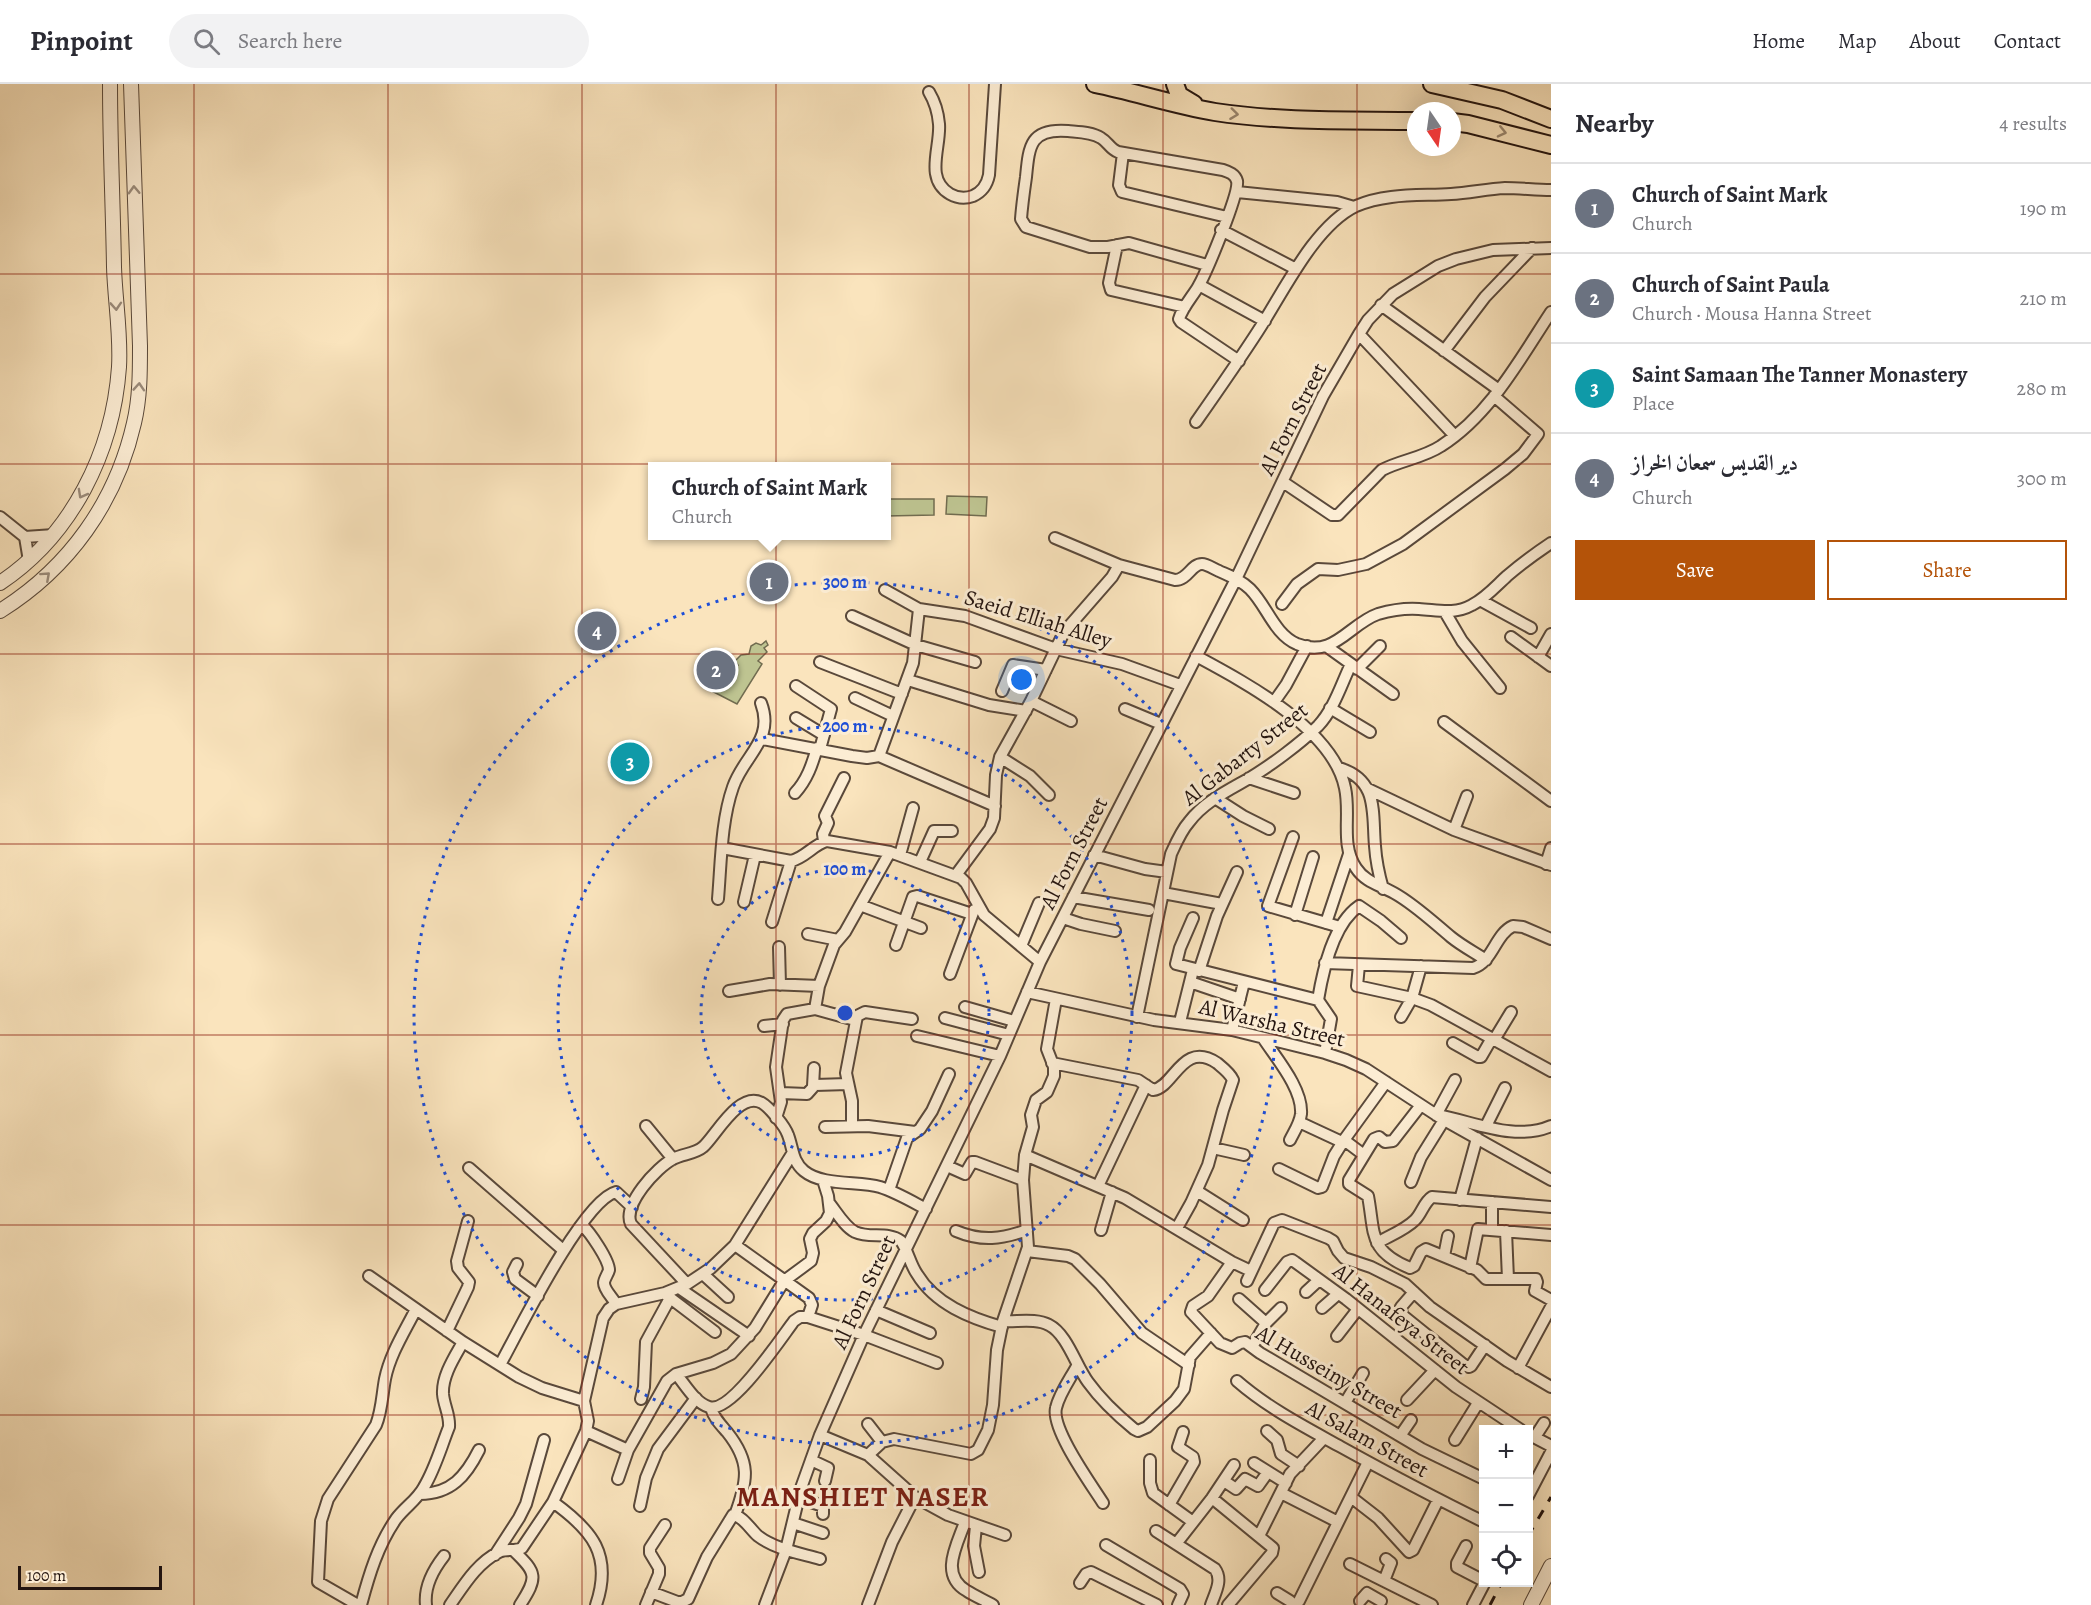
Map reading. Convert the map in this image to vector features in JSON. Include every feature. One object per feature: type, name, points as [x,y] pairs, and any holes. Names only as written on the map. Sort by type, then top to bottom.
[{"type":"main road","points":[[1095,84],[1203,109],[1282,118],[1407,121]]},
{"type":"main road","points":[[1113,88],[1141,89],[1150,84]]},
{"type":"main road","points":[[1175,84],[1176,90],[1183,99],[1203,109]]},
{"type":"main road","points":[[1432,84],[1502,100],[1551,119]]},
{"type":"main road","points":[[1461,123],[1551,145]]},
{"type":"street","points":[[0,583],[28,561],[54,535],[73,509],[91,476],[105,442],[112,415],[120,347],[114,247],[110,84]]},
{"type":"street","points":[[0,611],[43,579],[85,535],[117,477],[135,422],[140,387],[141,346],[131,84]]},
{"type":"street","points":[[929,92],[936,108],[939,125],[935,165],[939,183],[943,189],[954,196],[967,198],[980,192],[989,175],[995,84]]},
{"type":"street","points":[[1207,265],[1136,244],[1090,247],[1023,225],[1021,219],[1029,147],[1037,137],[1055,131],[1081,132],[1100,137],[1111,148],[1123,153],[1228,171],[1236,180],[1237,192],[1199,285],[1180,316],[1181,322],[1239,360]]},
{"type":"street","points":[[1123,153],[1119,185],[1122,192],[1227,217]]},
{"type":"street","points":[[1196,422],[1239,360],[1296,269],[1325,230],[1354,207],[1373,200],[1397,196],[1505,189],[1551,190]]},
{"type":"street","points":[[1237,192],[1337,202],[1354,207]]},
{"type":"street","points":[[1221,230],[1296,269]]},
{"type":"street","points":[[1117,245],[1109,283],[1111,290],[1185,307]]},
{"type":"street","points":[[114,247],[118,253],[124,255],[131,254],[136,248]]},
{"type":"street","points":[[1444,351],[1485,297],[1532,248]]},
{"type":"street","name":"Al Forn Street","points":[[765,1605],[786,1550],[799,1498],[820,1435],[864,1335],[1000,1056],[1040,962],[1236,579],[1323,396],[1359,334],[1382,305],[1407,284],[1438,266],[1456,259],[1493,250],[1551,248]]},
{"type":"street","points":[[1199,285],[1264,321]]},
{"type":"street","points":[[1282,604],[1297,584],[1318,569],[1338,570],[1366,564],[1402,544],[1479,489],[1523,454],[1538,434],[1497,393],[1382,305]]},
{"type":"street","points":[[1283,482],[1336,516],[1382,470],[1429,453],[1467,427],[1497,393],[1551,312]]},
{"type":"street","points":[[1359,334],[1455,436]]},
{"type":"street","points":[[112,415],[135,422]]},
{"type":"street","points":[[0,517],[25,537],[54,535]]},
{"type":"street","points":[[25,537],[28,561]]},
{"type":"street","points":[[1055,538],[1119,565],[1179,580],[1197,565],[1203,564],[1236,579],[1250,589],[1280,631],[1297,643],[1307,646],[1326,646],[1336,643],[1358,624],[1377,614],[1407,609],[1445,612],[1465,609],[1480,600],[1519,566],[1551,543]]},
{"type":"street","points":[[956,875],[990,829],[1000,757],[1029,706],[1056,649],[1065,632],[1112,577],[1119,565]]},
{"type":"street","name":"Saeid Elliah Alley","points":[[885,590],[918,609],[965,616],[1056,649],[1122,664],[1180,685]]},
{"type":"street","points":[[1480,600],[1531,628]]},
{"type":"street","points":[[879,756],[908,680],[916,645],[918,609]]},
{"type":"street","points":[[1445,612],[1462,641],[1500,688]]},
{"type":"street","points":[[852,616],[916,645],[975,662]]},
{"type":"street","points":[[1538,657],[1551,634]]},
{"type":"street","points":[[1511,637],[1551,666]]},
{"type":"street","points":[[1274,702],[1307,646]]},
{"type":"street","points":[[1326,646],[1393,694]]},
{"type":"street","name":"Al Gabarty Street","points":[[1137,1017],[1171,854],[1178,837],[1201,808],[1249,778],[1311,732],[1330,708],[1354,667],[1380,646]]},
{"type":"street","points":[[1196,656],[1274,702],[1311,732],[1329,751],[1339,768],[1347,798],[1349,854],[1358,871],[1372,883],[1393,892],[1454,939],[1486,960]]},
{"type":"street","points":[[820,662],[902,694]]},
{"type":"street","points":[[1002,691],[1013,665],[1046,670]]},
{"type":"street","points":[[908,680],[989,705],[1029,706],[1071,722]]},
{"type":"street","points":[[795,793],[811,769],[831,709],[796,686]]},
{"type":"street","points":[[855,698],[893,716]]},
{"type":"street","points":[[718,899],[722,848],[732,789],[742,766],[762,739],[765,721],[761,703]]},
{"type":"street","points":[[1330,708],[1370,732]]},
{"type":"street","points":[[1125,709],[1161,724]]},
{"type":"street","points":[[796,718],[824,735]]},
{"type":"street","points":[[1444,722],[1551,801]]},
{"type":"street","points":[[762,739],[852,756],[867,758],[879,756],[995,806]]},
{"type":"street","points":[[1000,757],[1030,776],[1049,795]]},
{"type":"street","points":[[1339,768],[1356,775],[1368,789],[1454,830],[1549,864],[1551,848]]},
{"type":"street","points":[[824,841],[823,834],[828,823],[825,816],[844,778]]},
{"type":"street","points":[[1249,778],[1294,794]]},
{"type":"street","points":[[1368,789],[1372,803],[1375,846],[1383,888]]},
{"type":"street","points":[[1454,830],[1467,796]]},
{"type":"street","points":[[1215,798],[1269,829]]},
{"type":"street","points":[[815,1009],[819,986],[830,954],[895,854],[913,808]]},
{"type":"street","points":[[920,862],[934,831],[952,831]]},
{"type":"street","points":[[1293,837],[1269,907],[1340,927]]},
{"type":"street","points":[[722,848],[791,861],[804,856],[824,841],[895,854],[956,875],[966,883],[975,910],[950,974]]},
{"type":"street","points":[[1326,923],[1349,854]]},
{"type":"street","points":[[744,902],[755,855]]},
{"type":"street","points":[[1094,855],[1145,869],[1167,872]]},
{"type":"street","points":[[1295,915],[1313,857]]},
{"type":"street","points":[[772,922],[791,861]]},
{"type":"street","points":[[1180,1022],[1190,982],[1237,872]]},
{"type":"street","points":[[1163,893],[1222,904]]},
{"type":"street","points":[[896,945],[910,899],[916,896],[975,910],[1040,962]]},
{"type":"street","points":[[1073,897],[1149,910]]},
{"type":"street","points":[[1021,946],[1039,903]]},
{"type":"street","points":[[860,905],[921,928]]},
{"type":"street","points":[[1325,1053],[1331,1017],[1321,1007],[1318,1000],[1325,963],[1340,927],[1359,906],[1401,938]]},
{"type":"street","points":[[1063,918],[1115,930]]},
{"type":"street","points":[[1193,918],[1176,964],[1196,971],[1318,1000]]},
{"type":"street","points":[[1325,963],[1473,968],[1486,960],[1505,931],[1513,926],[1523,927],[1551,939]]},
{"type":"street","points":[[808,934],[838,940]]},
{"type":"street","points":[[779,947],[780,985]]},
{"type":"street","points":[[1359,965],[1357,986],[1412,998],[1431,1005],[1551,1071]]},
{"type":"street","points":[[1401,1017],[1412,998],[1421,966]]},
{"type":"street","points":[[1190,982],[1240,999]]},
{"type":"street","points":[[1232,1030],[1244,982]]},
{"type":"street","points":[[729,991],[780,985],[819,986]]},
{"type":"street","name":"Al Warsha Street","points":[[1027,992],[1137,1017],[1232,1030],[1325,1053],[1366,1069],[1420,1105],[1551,1180]]},
{"type":"street","points":[[868,1455],[882,1442],[894,1439],[967,1454],[975,1453],[988,1430],[1002,1324],[1027,1251],[1023,1180],[1025,1155],[1033,1126],[1031,1115],[1036,1100],[1045,1094],[1054,1072],[1047,1049],[1056,999]]},
{"type":"street","points":[[965,1007],[1014,1021]]},
{"type":"street","points":[[776,1118],[780,1110],[781,1093],[776,1067],[783,1024],[787,1014],[815,1009],[855,1020]]},
{"type":"street","points":[[852,1126],[852,1101],[846,1073],[857,1016],[865,1012],[912,1019]]},
{"type":"street","points":[[1453,1043],[1480,1057],[1511,1012]]},
{"type":"street","points":[[945,1018],[1009,1035]]},
{"type":"street","points":[[764,1026],[783,1024]]},
{"type":"street","points":[[917,1036],[1000,1056]]},
{"type":"street","points":[[1263,1038],[1297,1093],[1300,1103],[1299,1122],[1290,1140]]},
{"type":"street","points":[[1052,1063],[1138,1080],[1150,1089],[1157,1090],[1185,1062],[1198,1058],[1216,1062],[1230,1074],[1233,1080],[1213,1148],[1197,1191],[1177,1228]]},
{"type":"street","points":[[781,1093],[807,1094],[810,1092],[813,1086],[814,1068]]},
{"type":"street","points":[[889,1190],[907,1138],[932,1111],[949,1074]]},
{"type":"street","points":[[1411,1182],[1455,1080]]},
{"type":"street","points":[[1279,1169],[1318,1188],[1323,1185],[1331,1163],[1343,1141],[1386,1082]]},
{"type":"street","points":[[813,1086],[848,1084]]},
{"type":"street","points":[[1098,1186],[1146,1086]]},
{"type":"street","points":[[1486,1126],[1505,1088]]},
{"type":"street","points":[[749,1336],[683,1286],[628,1220],[632,1207],[653,1175],[673,1159],[701,1149],[728,1115],[746,1103],[755,1101],[761,1103],[787,1133],[792,1154],[806,1173],[823,1180],[859,1183],[889,1190],[926,1209]]},
{"type":"street","points":[[1420,1105],[1393,1141],[1388,1142],[1375,1137],[1349,1182],[1368,1196],[1372,1231],[1377,1242],[1393,1259],[1410,1268],[1414,1266],[1421,1252],[1426,1249],[1479,1272],[1486,1279],[1536,1279],[1535,1291],[1550,1301],[1518,1368]]},
{"type":"street","points":[[1440,1117],[1521,1133],[1551,1126]]},
{"type":"street","points":[[1299,1122],[1343,1141],[1364,1155]]},
{"type":"street","points":[[646,1126],[673,1159]]},
{"type":"street","points":[[825,1127],[884,1127],[915,1132]]},
{"type":"street","points":[[1460,1200],[1477,1138]]},
{"type":"street","points":[[1213,1148],[1244,1155]]},
{"type":"street","points":[[494,1555],[505,1550],[514,1551],[522,1548],[553,1502],[586,1431],[588,1421],[584,1401],[603,1318],[609,1309],[616,1304],[667,1296],[703,1274],[735,1245],[792,1154]]},
{"type":"street","points":[[1025,1155],[1112,1192],[1177,1228],[1232,1262],[1249,1276],[1274,1223],[1282,1220],[1328,1238],[1333,1241],[1344,1258],[1389,1275],[1485,1346],[1551,1387]]},
{"type":"street","points":[[947,1166],[965,1174],[972,1162],[975,1162],[1023,1180]]},
{"type":"street","points":[[469,1168],[563,1250]]},
{"type":"street","points":[[618,1479],[628,1450],[649,1416],[662,1388],[676,1374],[723,1360],[749,1336],[784,1281],[811,1261],[813,1253],[810,1239],[830,1213],[830,1204],[823,1180]]},
{"type":"street","points":[[1197,1191],[1244,1220]]},
{"type":"street","points":[[500,1365],[563,1250],[598,1203],[613,1192],[618,1193],[632,1207]]},
{"type":"street","points":[[1101,1230],[1112,1192]]},
{"type":"street","points":[[1377,1242],[1415,1221],[1429,1198],[1551,1207]]},
{"type":"street","points":[[1492,1202],[1492,1229]]},
{"type":"street","points":[[830,1204],[852,1230],[859,1234],[896,1237],[901,1241],[916,1274],[934,1295],[963,1314],[1002,1324],[1036,1321],[1048,1324],[1055,1329],[1067,1343],[1077,1366],[1101,1398],[1138,1431],[1147,1427],[1175,1401],[1184,1389],[1190,1357],[1211,1333]]},
{"type":"street","points":[[447,1331],[469,1282],[458,1268],[457,1261],[468,1221]]},
{"type":"street","points":[[582,1225],[594,1237],[608,1263],[609,1270],[604,1282],[616,1304]]},
{"type":"street","points":[[1470,1268],[1475,1251],[1476,1230],[1481,1228],[1551,1235]]},
{"type":"street","points":[[956,1231],[980,1239],[992,1239],[1004,1238],[1027,1230]]},
{"type":"street","points":[[1506,1231],[1508,1279]]},
{"type":"street","points":[[1444,1256],[1449,1236]]},
{"type":"street","points":[[735,1245],[812,1301],[808,1317]]},
{"type":"street","points":[[1027,1251],[1076,1259],[1142,1333],[1189,1365]]},
{"type":"street","name":"Al Hanafeya Street","points":[[1265,1290],[1289,1261],[1295,1262],[1478,1403],[1514,1425]]},
{"type":"street","name":"Al Husseiny Street","points":[[1232,1262],[1208,1296],[1191,1309],[1191,1314],[1211,1333],[1228,1347],[1235,1347],[1242,1342],[1252,1347],[1400,1436],[1479,1476]]},
{"type":"street","points":[[517,1264],[513,1276],[538,1296]]},
{"type":"street","points":[[703,1274],[728,1297]]},
{"type":"street","points":[[369,1276],[463,1342],[530,1383],[584,1401]]},
{"type":"street","points":[[1306,1292],[1319,1280]]},
{"type":"street","points":[[1414,1292],[1401,1307],[1402,1315],[1464,1365],[1471,1366],[1485,1346]]},
{"type":"street","points":[[1322,1308],[1338,1294]]},
{"type":"street","points":[[667,1296],[715,1332]]},
{"type":"street","points":[[641,1399],[644,1387],[646,1342],[667,1296]]},
{"type":"street","points":[[1239,1299],[1266,1323]]},
{"type":"street","points":[[1252,1347],[1266,1323],[1281,1308]]},
{"type":"street","points":[[416,1309],[390,1362],[385,1379],[381,1414],[328,1498],[321,1521],[318,1582],[360,1605],[377,1554],[396,1520],[420,1494],[449,1427],[448,1409],[443,1396],[444,1383],[463,1342]]},
{"type":"street","points":[[1337,1336],[1358,1309]]},
{"type":"street","points":[[876,1310],[930,1333]]},
{"type":"street","points":[[711,1408],[726,1403],[749,1380],[794,1321],[800,1317],[808,1317],[864,1335],[937,1363]]},
{"type":"street","points":[[1077,1366],[1056,1407],[1055,1421],[1103,1503]]},
{"type":"street","points":[[1407,1400],[1435,1370]]},
{"type":"street","points":[[1345,1403],[1363,1373]]},
{"type":"street","points":[[651,1592],[680,1603],[685,1602],[729,1518],[735,1515],[744,1492],[746,1474],[744,1459],[739,1448],[716,1419],[711,1408],[696,1398],[676,1374]]},
{"type":"street","name":"Al Salam Street","points":[[1237,1381],[1277,1411],[1323,1438],[1479,1520]]},
{"type":"street","points":[[640,1506],[646,1478],[658,1449],[696,1398]]},
{"type":"street","points":[[1455,1440],[1478,1403]]},
{"type":"street","points":[[1400,1436],[1411,1419]]},
{"type":"street","points":[[1533,1435],[1544,1423]]},
{"type":"street","points":[[868,1424],[882,1442]]},
{"type":"street","points":[[586,1431],[628,1450]]},
{"type":"street","points":[[1267,1431],[1277,1440],[1281,1454],[1299,1466]]},
{"type":"street","points":[[1169,1506],[1194,1462],[1193,1457],[1178,1447],[1183,1432]]},
{"type":"street","points":[[820,1435],[868,1455],[915,1497],[948,1515],[1005,1535]]},
{"type":"street","points":[[1533,1437],[1551,1446]]},
{"type":"street","points":[[1259,1536],[1293,1471],[1323,1438]]},
{"type":"street","points":[[450,1605],[473,1573],[494,1555],[519,1518],[526,1504],[544,1440]]},
{"type":"street","points":[[420,1494],[442,1491],[453,1484],[471,1465],[479,1450]]},
{"type":"street","points":[[1533,1486],[1551,1452]]},
{"type":"street","points":[[811,1460],[828,1468],[825,1481]]},
{"type":"street","points":[[1150,1460],[1153,1493],[1193,1522]]},
{"type":"street","points":[[1277,1593],[1292,1604],[1299,1601],[1368,1462]]},
{"type":"street","points":[[1254,1463],[1268,1472],[1283,1488],[1338,1522]]},
{"type":"street","points":[[1176,1544],[1234,1466]]},
{"type":"street","points":[[1224,1481],[1236,1489],[1245,1479],[1258,1486],[1268,1472]]},
{"type":"street","points":[[868,1605],[892,1542],[915,1497]]},
{"type":"street","points":[[1351,1497],[1378,1518],[1394,1552],[1381,1603],[1367,1593],[1360,1601]]},
{"type":"street","points":[[799,1498],[823,1506],[823,1514]]},
{"type":"street","points":[[1212,1498],[1272,1546],[1273,1551],[1228,1605]]},
{"type":"street","points":[[1394,1552],[1413,1550],[1438,1500]]},
{"type":"street","points":[[553,1502],[585,1528],[600,1553],[603,1567],[602,1581],[596,1605]]},
{"type":"street","points":[[735,1515],[761,1538],[786,1550],[820,1559]]},
{"type":"street","points":[[965,1521],[950,1563],[951,1571],[959,1586],[993,1605]]},
{"type":"street","points":[[793,1523],[823,1533]]},
{"type":"street","points":[[645,1605],[659,1574],[659,1568],[650,1553],[650,1548],[665,1525]]},
{"type":"street","points":[[976,1526],[974,1546],[979,1572]]},
{"type":"street","points":[[1156,1531],[1218,1572],[1219,1581],[1211,1605]]},
{"type":"street","points":[[1106,1545],[1180,1589],[1183,1594],[1178,1605]]},
{"type":"street","points":[[1466,1546],[1457,1567],[1479,1579]]},
{"type":"street","points":[[514,1551],[530,1566],[533,1573],[530,1586],[520,1605]]},
{"type":"street","points":[[426,1605],[427,1589],[431,1577],[444,1556]]},
{"type":"street","points":[[1350,1564],[1432,1605]]},
{"type":"street","points":[[1531,1605],[1546,1584],[1551,1566]]},
{"type":"street","points":[[1080,1583],[1087,1573],[1091,1572],[1157,1605]]},
{"type":"street","points":[[1473,1605],[1482,1587]]},
{"type":"green space","points":[[947,496],[987,497],[986,516],[946,514]]},
{"type":"green space","points":[[891,499],[934,499],[934,515],[891,516]]},
{"type":"green space","points":[[766,641],[768,645],[764,648],[767,652],[758,661],[762,664],[737,704],[708,689],[738,665],[735,661],[741,655],[749,654],[751,646],[756,643],[761,645]]},
{"type":"railway","points":[[1530,1533],[1551,1497]]},
{"type":"railway","points":[[1490,1605],[1499,1587]]},
{"type":"place","name":"Church of Saint Mark","points":[[769,582]]},
{"type":"place","name":"دير القديس سمعان الخراز","points":[[597,631]]},
{"type":"place","name":"Church of Saint Paula","points":[[716,670]]},
{"type":"place","name":"Saint Samaan The Tanner Monastery","points":[[630,762]]},
{"type":"district","name":"MANSHIET NASER","points":[[863,1497]]}]
